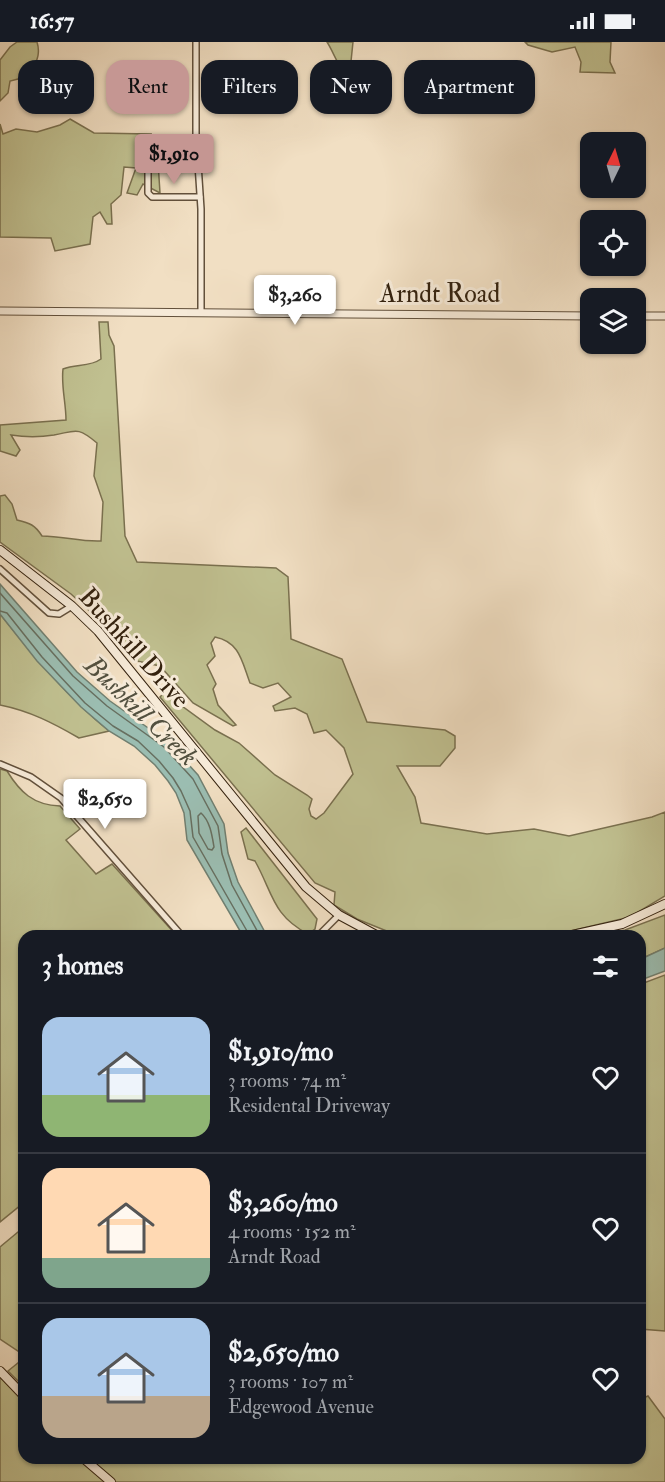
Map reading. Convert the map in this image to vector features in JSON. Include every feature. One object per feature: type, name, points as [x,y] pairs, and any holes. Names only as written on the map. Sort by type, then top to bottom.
[{"type":"main road","name":"Bushkill Drive","points":[[0,549],[72,606],[115,651],[315,896],[339,915],[367,930]]},
{"type":"main road","points":[[595,930],[622,924],[665,904]]},
{"type":"main road","points":[[0,1371],[18,1390]]},
{"type":"main road","points":[[90,1464],[111,1482]]},
{"type":"street","points":[[196,42],[201,313]]},
{"type":"street","points":[[148,173],[148,194],[152,197],[200,197]]},
{"type":"street","name":"Arndt Road","points":[[0,311],[580,316]]},
{"type":"street","points":[[646,316],[665,316]]},
{"type":"street","points":[[0,569],[49,613],[59,614],[72,606]]},
{"type":"street","points":[[0,764],[31,777],[61,798],[177,930]]},
{"type":"street","points":[[324,930],[339,915]]},
{"type":"green space","points":[[17,42],[37,42],[38,54],[37,60],[18,60],[18,79],[10,81],[8,93],[0,101],[0,60]]},
{"type":"green space","points":[[327,42],[353,42],[351,60],[336,60]]},
{"type":"green space","points":[[525,42],[611,42],[610,62],[615,73],[580,72],[581,62],[575,47],[552,52]]},
{"type":"green space","points":[[70,119],[94,133],[151,134],[142,160],[152,156],[157,146],[160,193],[143,184],[137,195],[127,193],[136,168],[124,167],[121,195],[111,204],[112,224],[107,224],[100,212],[93,217],[90,244],[55,251],[51,238],[0,237],[0,124],[3,134],[16,129],[37,132],[60,125]]},
{"type":"green space","points":[[99,322],[108,322],[109,335],[114,346],[125,536],[137,562],[276,568],[288,577],[291,639],[342,659],[367,722],[445,730],[455,736],[455,748],[440,766],[397,766],[415,797],[421,823],[487,834],[534,829],[569,836],[665,812],[665,896],[630,917],[575,930],[384,930],[357,919],[334,905],[335,892],[315,883],[160,697],[164,693],[215,730],[239,743],[275,775],[307,795],[312,799],[309,809],[311,816],[316,819],[324,813],[353,774],[344,748],[326,730],[314,733],[307,714],[295,708],[275,711],[273,706],[291,697],[278,683],[263,688],[250,683],[235,648],[230,643],[215,637],[211,643],[215,656],[207,665],[216,684],[213,689],[218,705],[236,725],[233,726],[193,703],[160,666],[137,661],[71,594],[0,542],[0,496],[5,495],[12,504],[17,520],[32,525],[42,536],[101,541],[103,502],[94,476],[97,443],[85,434],[76,431],[44,436],[11,435],[20,450],[16,456],[0,451],[0,425],[66,420],[63,369],[101,359]]},
{"type":"green space","points":[[0,614],[65,690],[109,731],[79,738],[41,718],[0,705]]},
{"type":"green space","points":[[0,769],[7,771],[28,796],[42,803],[60,806],[80,829],[66,840],[96,874],[112,864],[172,930],[18,930],[18,1207],[0,1222]]},
{"type":"green space","points":[[246,828],[317,919],[315,929],[301,930],[280,911],[255,861],[248,859],[241,832]]},
{"type":"green space","points":[[665,915],[665,948],[646,957],[646,930],[625,930]]},
{"type":"green space","points":[[665,975],[665,1331],[646,1329],[646,982]]},
{"type":"green space","points":[[18,1232],[18,1351],[0,1339],[0,1247]]},
{"type":"green space","points":[[18,1363],[18,1381],[8,1371]]},
{"type":"green space","points":[[0,1371],[18,1390],[18,1464],[646,1464],[646,1397],[648,1396],[665,1419],[665,1482],[0,1482]]},
{"type":"water","points":[[0,584],[77,672],[110,701],[168,742],[198,775],[224,824],[228,853],[238,882],[264,930],[240,930],[187,840],[184,813],[176,793],[155,765],[134,746],[109,731],[81,707],[37,661],[0,614]]},
{"type":"water","points":[[665,948],[665,971],[646,978],[646,957]]},
{"type":"water label","name":"Bushkill Creek","points":[[141,711]]}]
